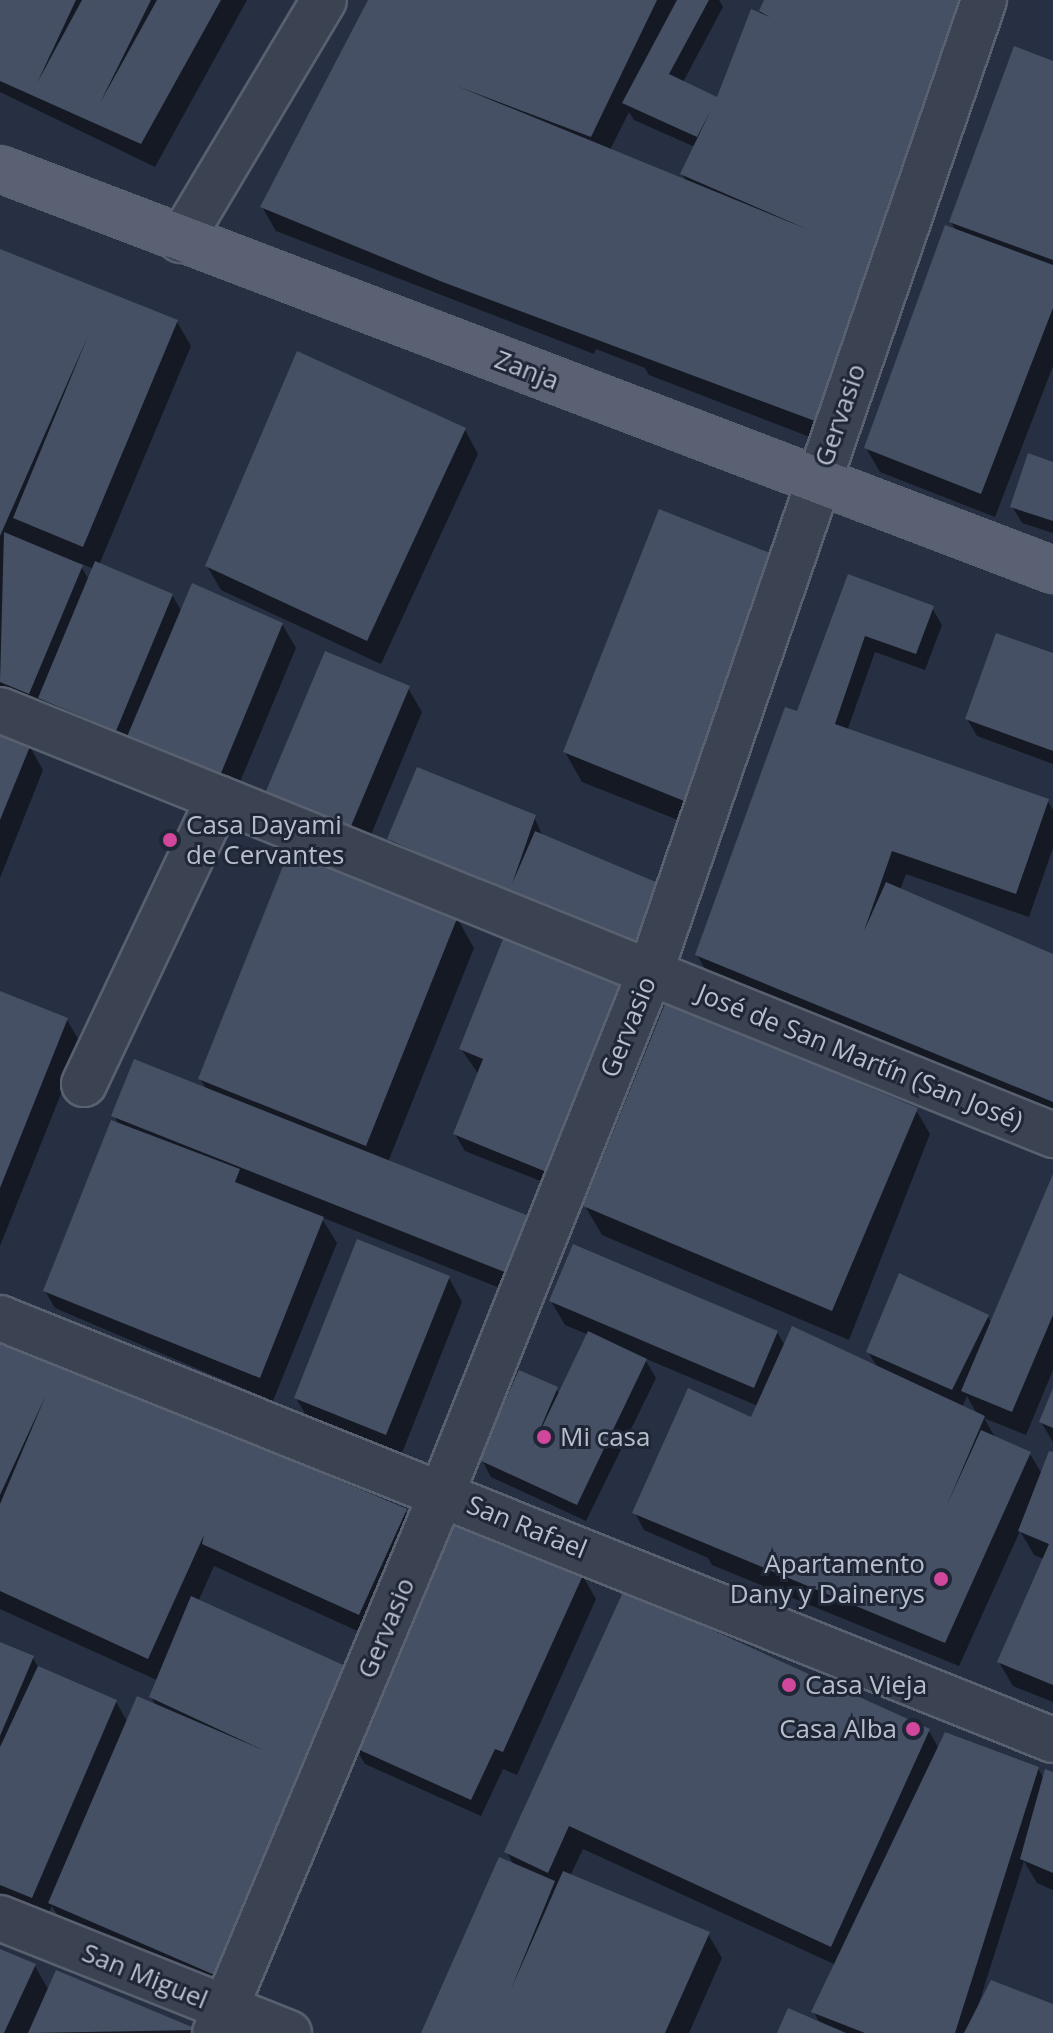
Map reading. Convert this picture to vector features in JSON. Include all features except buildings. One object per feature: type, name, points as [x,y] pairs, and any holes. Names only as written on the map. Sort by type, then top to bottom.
[{"type":"main road","name":"Zanja","points":[[0,169],[1053,570]]},
{"type":"street","points":[[181,240],[324,0]]},
{"type":"street","name":"Gervasio","points":[[220,2021],[442,1493],[650,973],[984,0]]},
{"type":"street","name":"José de San Martín (San José)","points":[[0,710],[1053,1135]]},
{"type":"street","points":[[84,1084],[219,798]]},
{"type":"street","name":"San Rafael","points":[[0,1318],[1053,1740]]},
{"type":"street","name":"San Miguel","points":[[0,1918],[220,2021],[289,2033]]},
{"type":"place","name":"Casa Dayami de Cervantes","points":[[170,840]]},
{"type":"place","name":"Mi casa","points":[[544,1437]]},
{"type":"place","name":"Apartamento Dany y Dainerys","points":[[941,1579]]},
{"type":"place","name":"Casa Vieja","points":[[789,1685]]},
{"type":"place","name":"Casa Alba","points":[[913,1729]]}]
